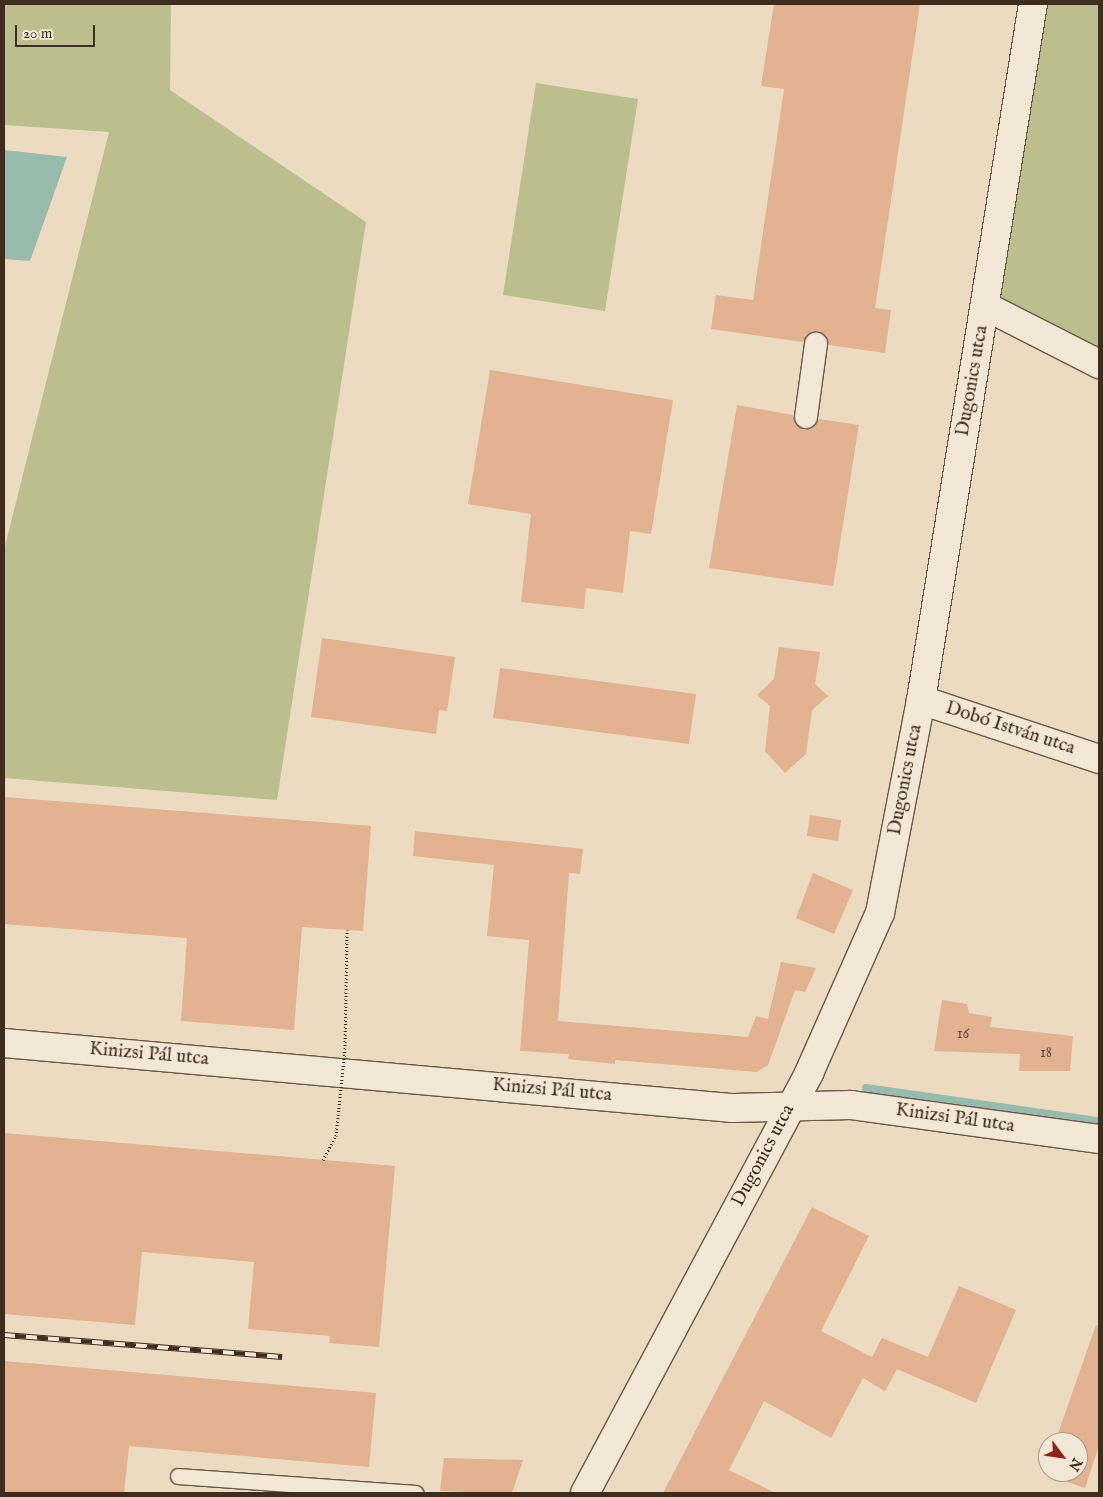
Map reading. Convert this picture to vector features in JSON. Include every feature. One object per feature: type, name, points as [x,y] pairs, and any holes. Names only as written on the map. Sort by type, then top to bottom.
[{"type":"street","name":"Dugonics utca","points":[[585,1493],[791,1106],[842,1003],[880,913],[922,700],[1033,4]]},
{"type":"street","points":[[986,307],[1099,364]]},
{"type":"street","points":[[806,417],[816,344]]},
{"type":"street","name":"Dobó István utca","points":[[922,700],[1099,759]]},
{"type":"street","name":"Kinizsi Pál utca","points":[[4,1043],[733,1108],[851,1104],[1099,1139]]},
{"type":"lane","points":[[178,1476],[415,1493]]},
{"type":"path","points":[[323,1160],[337,1126],[345,1049],[347,930]]},
{"type":"green space","points":[[4,4],[171,4],[170,90],[366,222],[277,800],[4,778],[4,550],[109,132],[4,125]]},
{"type":"green space","points":[[1038,4],[1099,4],[1099,364],[987,307]]},
{"type":"green space","points":[[536,83],[638,99],[605,311],[503,295]]},
{"type":"shaded area","points":[[4,150],[67,157],[30,261],[4,259]]},
{"type":"building","points":[[774,4],[920,4],[875,308],[891,310],[885,353],[829,345],[824,334],[818,331],[811,332],[803,342],[711,329],[716,295],[753,300],[784,89],[761,86]]},
{"type":"building","points":[[490,370],[673,400],[651,534],[630,531],[623,593],[586,588],[584,609],[521,602],[531,514],[468,504]]},
{"type":"building","points":[[737,405],[793,415],[794,422],[804,430],[811,429],[819,419],[859,425],[833,586],[709,568]]},
{"type":"building","points":[[322,638],[455,657],[447,711],[439,710],[436,734],[311,717]]},
{"type":"building","points":[[779,647],[820,652],[815,684],[828,696],[812,710],[806,754],[785,773],[765,751],[770,706],[757,695],[774,679]]},
{"type":"building","points":[[500,668],[696,694],[689,744],[493,718]]},
{"type":"building","points":[[4,797],[371,826],[363,931],[302,927],[294,1030],[181,1021],[187,938],[4,924]]},
{"type":"building","points":[[810,815],[841,820],[838,841],[807,836]]},
{"type":"building","points":[[415,831],[583,849],[580,874],[569,873],[558,1021],[748,1037],[756,1016],[768,1019],[781,962],[816,968],[805,992],[795,990],[768,1065],[757,1072],[615,1060],[615,1064],[568,1059],[569,1054],[520,1051],[529,940],[487,936],[494,865],[413,856]]},
{"type":"building","points":[[813,873],[853,890],[834,934],[796,918]]},
{"type":"building","points":[[942,1000],[967,1004],[969,1013],[992,1017],[990,1027],[1073,1036],[1070,1071],[1019,1071],[1020,1054],[934,1051]]},
{"type":"building","points":[[4,1133],[395,1166],[379,1347],[329,1343],[330,1336],[248,1329],[254,1262],[142,1252],[135,1325],[4,1314]]},
{"type":"building","points":[[812,1207],[869,1236],[821,1331],[872,1357],[882,1338],[928,1357],[959,1286],[1016,1310],[976,1403],[897,1369],[885,1391],[863,1378],[831,1438],[764,1401],[729,1470],[776,1493],[663,1493]]},
{"type":"building","points":[[1096,1325],[1099,1326],[1099,1446],[1088,1479],[1088,1432],[1059,1432]]},
{"type":"building","points":[[4,1361],[376,1393],[369,1467],[129,1446],[124,1493],[4,1493]]},
{"type":"building","points":[[444,1458],[523,1460],[512,1493],[484,1493],[440,1491]]},
{"type":"building","points":[[1067,1482],[1087,1482],[1085,1488]]},
{"type":"waterway","points":[[866,1088],[1099,1121]]},
{"type":"railway","points":[[4,1335],[282,1357]]}]
